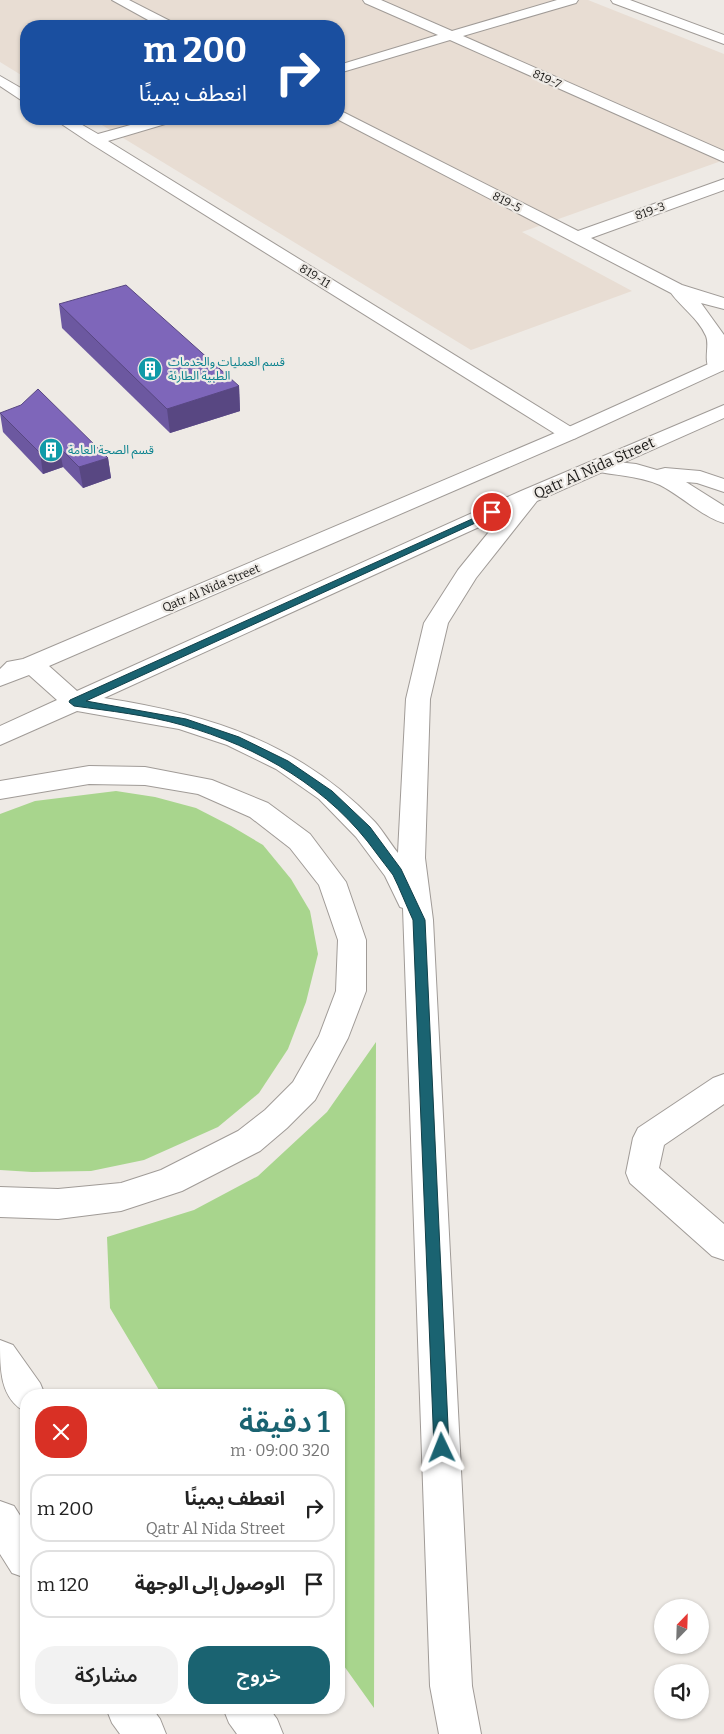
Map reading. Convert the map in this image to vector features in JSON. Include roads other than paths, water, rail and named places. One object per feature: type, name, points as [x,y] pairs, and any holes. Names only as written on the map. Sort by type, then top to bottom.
[{"type":"main road","points":[[119,0],[157,20]]},
{"type":"main road","name":"819-7","points":[[370,0],[724,157]]},
{"type":"main road","points":[[345,67],[571,0]]},
{"type":"main road","points":[[618,0],[724,40]]},
{"type":"main road","points":[[0,80],[20,93]]},
{"type":"main road","name":"819-5","points":[[345,117],[676,289],[724,304]]},
{"type":"main road","name":"819-11","points":[[71,125],[569,434]]},
{"type":"main road","points":[[95,140],[146,125]]},
{"type":"main road","name":"819-3","points":[[576,238],[724,184]]},
{"type":"main road","name":"819-5","points":[[676,289],[698,310],[716,337],[721,364]]},
{"type":"main road","name":"Qatr Al Nida Street","points":[[0,678],[569,434],[721,364]]},
{"type":"main road","name":"Qatr Al Nida Street","points":[[0,736],[529,496],[724,411]]},
{"type":"main road","points":[[598,466],[636,470],[654,475],[685,489],[724,516]]},
{"type":"main road","points":[[654,475],[684,474],[700,477],[724,486]]},
{"type":"main road","points":[[460,1734],[451,1686],[419,920],[411,858],[418,699],[436,623],[466,575],[529,496]]},
{"type":"main road","points":[[0,671],[33,665],[74,702],[183,721],[236,739],[285,763],[328,794],[366,830],[397,872],[419,920]]},
{"type":"main road","points":[[0,790],[89,775],[145,776],[203,786],[259,810],[300,841],[332,882],[352,940],[351,991],[333,1038],[304,1091],[276,1119],[249,1141],[213,1162],[170,1182],[121,1197],[58,1204],[0,1202]]},
{"type":"main road","points":[[724,1087],[649,1138],[642,1173],[724,1245]]},
{"type":"main road","points":[[0,1357],[23,1389]]},
{"type":"main road","points":[[0,1520],[20,1549]]},
{"type":"main road","points":[[131,1714],[145,1734]]},
{"type":"main road","points":[[248,1714],[262,1734]]},
{"type":"place","name":"قسم العمليات والخدمات الطبية الطارئة","points":[[150,369]]},
{"type":"place","name":"قسم الصحة العامة","points":[[51,450]]}]
